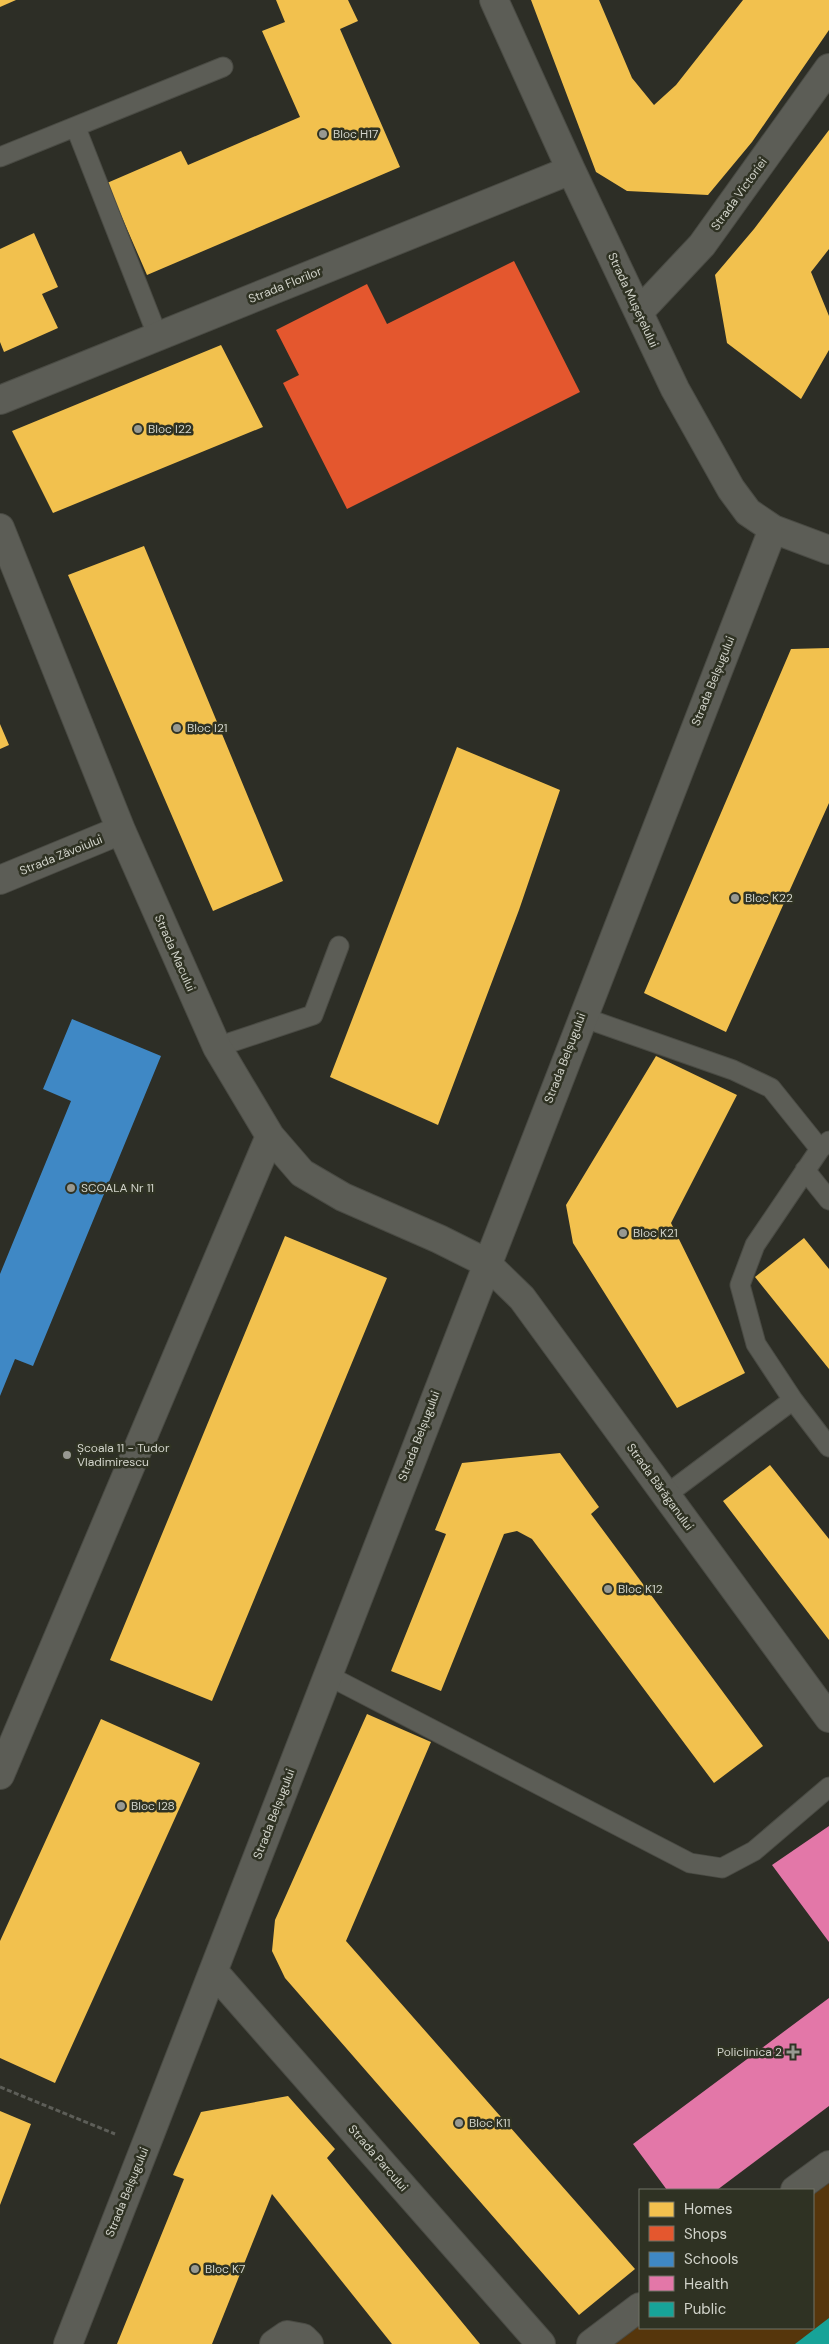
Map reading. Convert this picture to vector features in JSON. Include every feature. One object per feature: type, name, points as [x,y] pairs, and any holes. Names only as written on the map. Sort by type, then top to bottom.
[{"type":"street","name":"Strada Mușețelului","points":[[494,0],[571,170],[675,389],[731,489],[748,512],[773,529],[828,544]]},
{"type":"street","name":"Strada Victoriei","points":[[639,312],[702,245],[829,68]]},
{"type":"street","name":"Strada Florilor","points":[[0,400],[571,170]]},
{"type":"street","name":"Strada Macului","points":[[0,528],[121,830],[217,1047],[270,1136],[302,1173],[343,1197],[439,1239],[485,1262]]},
{"type":"street","name":"Strada Belșugului","points":[[68,2344],[214,1972],[485,1262],[773,529]]},
{"type":"street","name":"Strada Zăvoiului","points":[[0,880],[121,830]]},
{"type":"street","points":[[0,1775],[270,1136]]},
{"type":"street","name":"Strada Bărăganului","points":[[485,1262],[522,1298],[829,1718]]},
{"type":"street","name":"Strada Parcului","points":[[214,1972],[542,2344]]},
{"type":"street","points":[[796,2189],[829,2165]]},
{"type":"street","points":[[591,2344],[639,2308]]},
{"type":"street","points":[[274,2344],[288,2335],[303,2338],[309,2344]]},
{"type":"lane","points":[[0,157],[76,128],[223,67]]},
{"type":"lane","points":[[76,128],[158,337]]},
{"type":"lane","points":[[217,1047],[313,1015],[339,946]]},
{"type":"lane","points":[[582,1016],[733,1070],[771,1088],[824,1145],[755,1245],[740,1285],[756,1344],[793,1400],[829,1448]]},
{"type":"lane","points":[[805,1170],[829,1200]]},
{"type":"lane","points":[[666,1495],[793,1400]]},
{"type":"lane","points":[[327,1675],[690,1863],[722,1868],[754,1851],[829,1787]]},
{"type":"path","points":[[0,2087],[145,2147]]},
{"type":"shaded area","points":[[829,2165],[829,2344],[591,2344],[639,2308],[639,2329],[814,2329],[814,2189]]},
{"type":"building: Homes","points":[[0,0],[16,0],[0,7]]},
{"type":"building: Homes","name":"Bloc H17","points":[[276,0],[348,0],[358,21],[340,29],[400,167],[147,275],[107,183],[181,151],[188,165],[300,117],[262,31],[285,22]]},
{"type":"building: Homes","points":[[531,0],[599,0],[632,78],[654,105],[676,85],[743,0],[829,0],[829,30],[752,142],[708,195],[627,191],[596,172]]},
{"type":"building: Homes","points":[[829,130],[829,249],[811,272],[829,316],[829,350],[801,399],[727,343],[715,275],[754,229]]},
{"type":"building: Homes","points":[[34,233],[58,287],[42,294],[58,328],[4,352],[0,342],[0,249]]},
{"type":"building: Homes","name":"Bloc I22","points":[[221,345],[263,427],[53,513],[12,431]]},
{"type":"building: Homes","name":"Bloc I21","points":[[144,546],[283,881],[213,911],[68,575]]},
{"type":"building: Homes","name":"Bloc K22","points":[[829,648],[829,803],[726,1032],[644,993],[791,649]]},
{"type":"building: Homes","points":[[0,724],[9,745],[0,749]]},
{"type":"building: Homes","points":[[457,747],[560,790],[519,910],[438,1125],[330,1077]]},
{"type":"building: Homes","name":"Bloc K21","points":[[656,1056],[737,1095],[671,1223],[745,1373],[677,1408],[573,1243],[566,1205]]},
{"type":"building: Homes","points":[[285,1236],[387,1278],[212,1701],[110,1660]]},
{"type":"building: Homes","points":[[804,1238],[829,1269],[829,1369],[755,1277]]},
{"type":"building: Homes","name":"Bloc K12","points":[[560,1453],[599,1507],[591,1514],[763,1746],[714,1783],[532,1539],[517,1531],[504,1534],[441,1691],[391,1671],[446,1534],[435,1530],[462,1463]]},
{"type":"building: Homes","points":[[770,1465],[829,1539],[829,1640],[723,1501]]},
{"type":"building: Homes","name":"Bloc K11","points":[[367,1714],[431,1742],[346,1941],[635,2269],[579,2315],[285,1978],[272,1951],[275,1920]]},
{"type":"building: Homes","points":[[101,1719],[200,1763],[55,2083],[0,2058],[0,1941]]},
{"type":"building: Homes","name":"Bloc K7","points":[[288,2096],[335,2149],[327,2158],[480,2344],[392,2344],[272,2194],[212,2344],[117,2344],[184,2179],[173,2175],[201,2112]]},
{"type":"building: Homes","points":[[0,2111],[31,2124],[0,2205]]},
{"type":"building: Shops","points":[[514,261],[580,392],[347,509],[283,383],[299,375],[276,330],[367,284],[387,324]]},
{"type":"building: Schools","name":"SCOALA Nr 11","points":[[72,1019],[161,1056],[33,1366],[15,1359],[0,1396],[0,1274],[71,1101],[43,1089]]},
{"type":"building: Health","points":[[829,1826],[829,1942],[772,1865]]},
{"type":"building: Health","name":"Policlinica 2","points":[[829,1998],[829,2106],[718,2189],[666,2189],[633,2144]]},
{"type":"building: Public","points":[[829,2318],[829,2344],[795,2344]]},
{"type":"place","name":"Bloc H17","points":[[323,134]]},
{"type":"place","name":"Bloc I22","points":[[138,429]]},
{"type":"place","name":"Bloc I21","points":[[177,728]]},
{"type":"place","name":"Bloc K22","points":[[735,898]]},
{"type":"place","name":"SCOALA Nr 11","points":[[71,1188]]},
{"type":"place","name":"Bloc K21","points":[[623,1233]]},
{"type":"place","name":"Școala 11 - Tudor Vladimirescu","points":[[67,1455]]},
{"type":"place","name":"Bloc K12","points":[[608,1589]]},
{"type":"place","name":"Bloc I28","points":[[121,1806]]},
{"type":"place","name":"Policlinica 2","points":[[793,2052]]},
{"type":"place","name":"Bloc K11","points":[[459,2123]]},
{"type":"place","name":"Bloc K7","points":[[195,2269]]}]
